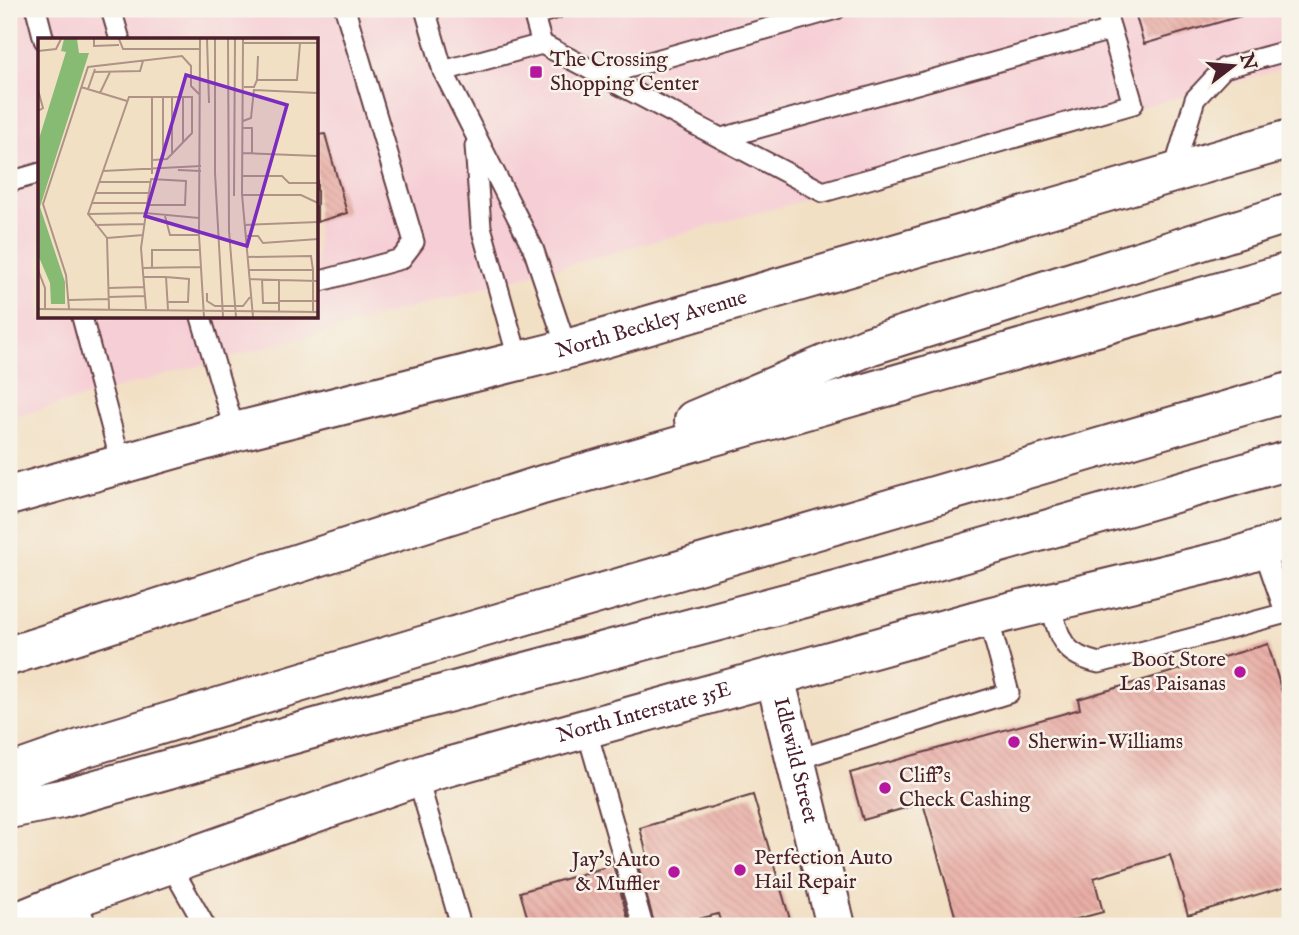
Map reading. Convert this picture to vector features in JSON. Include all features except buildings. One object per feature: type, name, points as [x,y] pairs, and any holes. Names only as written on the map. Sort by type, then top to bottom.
[{"type":"main road","name":"North Beckley Avenue","points":[[9,496],[235,432],[567,349],[1290,139]]},
{"type":"main road","points":[[542,485],[869,346],[1290,213]]},
{"type":"main road","points":[[9,656],[542,485],[1290,272]]},
{"type":"main road","points":[[9,774],[83,748],[468,632],[1290,392]]},
{"type":"main road","points":[[9,809],[61,799],[337,722],[826,593],[1290,460]]},
{"type":"main road","name":"North Interstate 35E","points":[[9,925],[82,911],[170,864],[417,776],[988,617],[1277,544]]},
{"type":"main road","name":"Idlewild Street","points":[[775,677],[836,926]]},
{"type":"lane","points":[[36,9],[43,38]]},
{"type":"lane","points":[[111,9],[119,38]]},
{"type":"lane","points":[[318,282],[401,259],[414,242],[345,9]]},
{"type":"lane","points":[[425,9],[443,71],[533,248],[567,349]]},
{"type":"lane","points":[[542,44],[533,12],[555,9]]},
{"type":"lane","points":[[600,76],[836,9]]},
{"type":"lane","points":[[443,71],[542,44],[823,192],[1133,104],[1105,9]]},
{"type":"lane","points":[[722,138],[1111,30]]},
{"type":"lane","points":[[1173,173],[1195,99],[1224,68],[1290,50]]},
{"type":"lane","points":[[475,138],[481,227],[519,362]]},
{"type":"lane","points":[[9,182],[38,174]]},
{"type":"lane","points":[[82,318],[121,463]]},
{"type":"lane","points":[[201,318],[235,432]]},
{"type":"lane","points":[[1049,601],[1063,645],[1071,654],[1099,663],[1288,612],[1277,544]]},
{"type":"lane","points":[[795,760],[1009,693],[988,617]]},
{"type":"lane","points":[[586,728],[643,926]]},
{"type":"lane","points":[[417,776],[461,926]]},
{"type":"lane","points":[[170,864],[205,926]]},
{"type":"shaded area","points":[[9,9],[1290,9],[1290,67],[9,418]]},
{"type":"place","name":"The Crossing Shopping Center","points":[[536,72]]},
{"type":"place","name":"Boot Store Las Paisanas","points":[[1240,672]]},
{"type":"place","name":"Sherwin-Williams","points":[[1014,742]]},
{"type":"place","name":"Cliff's Check Cashing","points":[[885,788]]},
{"type":"place","name":"Perfection Auto Hail Repair","points":[[740,870]]},
{"type":"place","name":"Jay's Auto & Muffler","points":[[674,872]]}]
